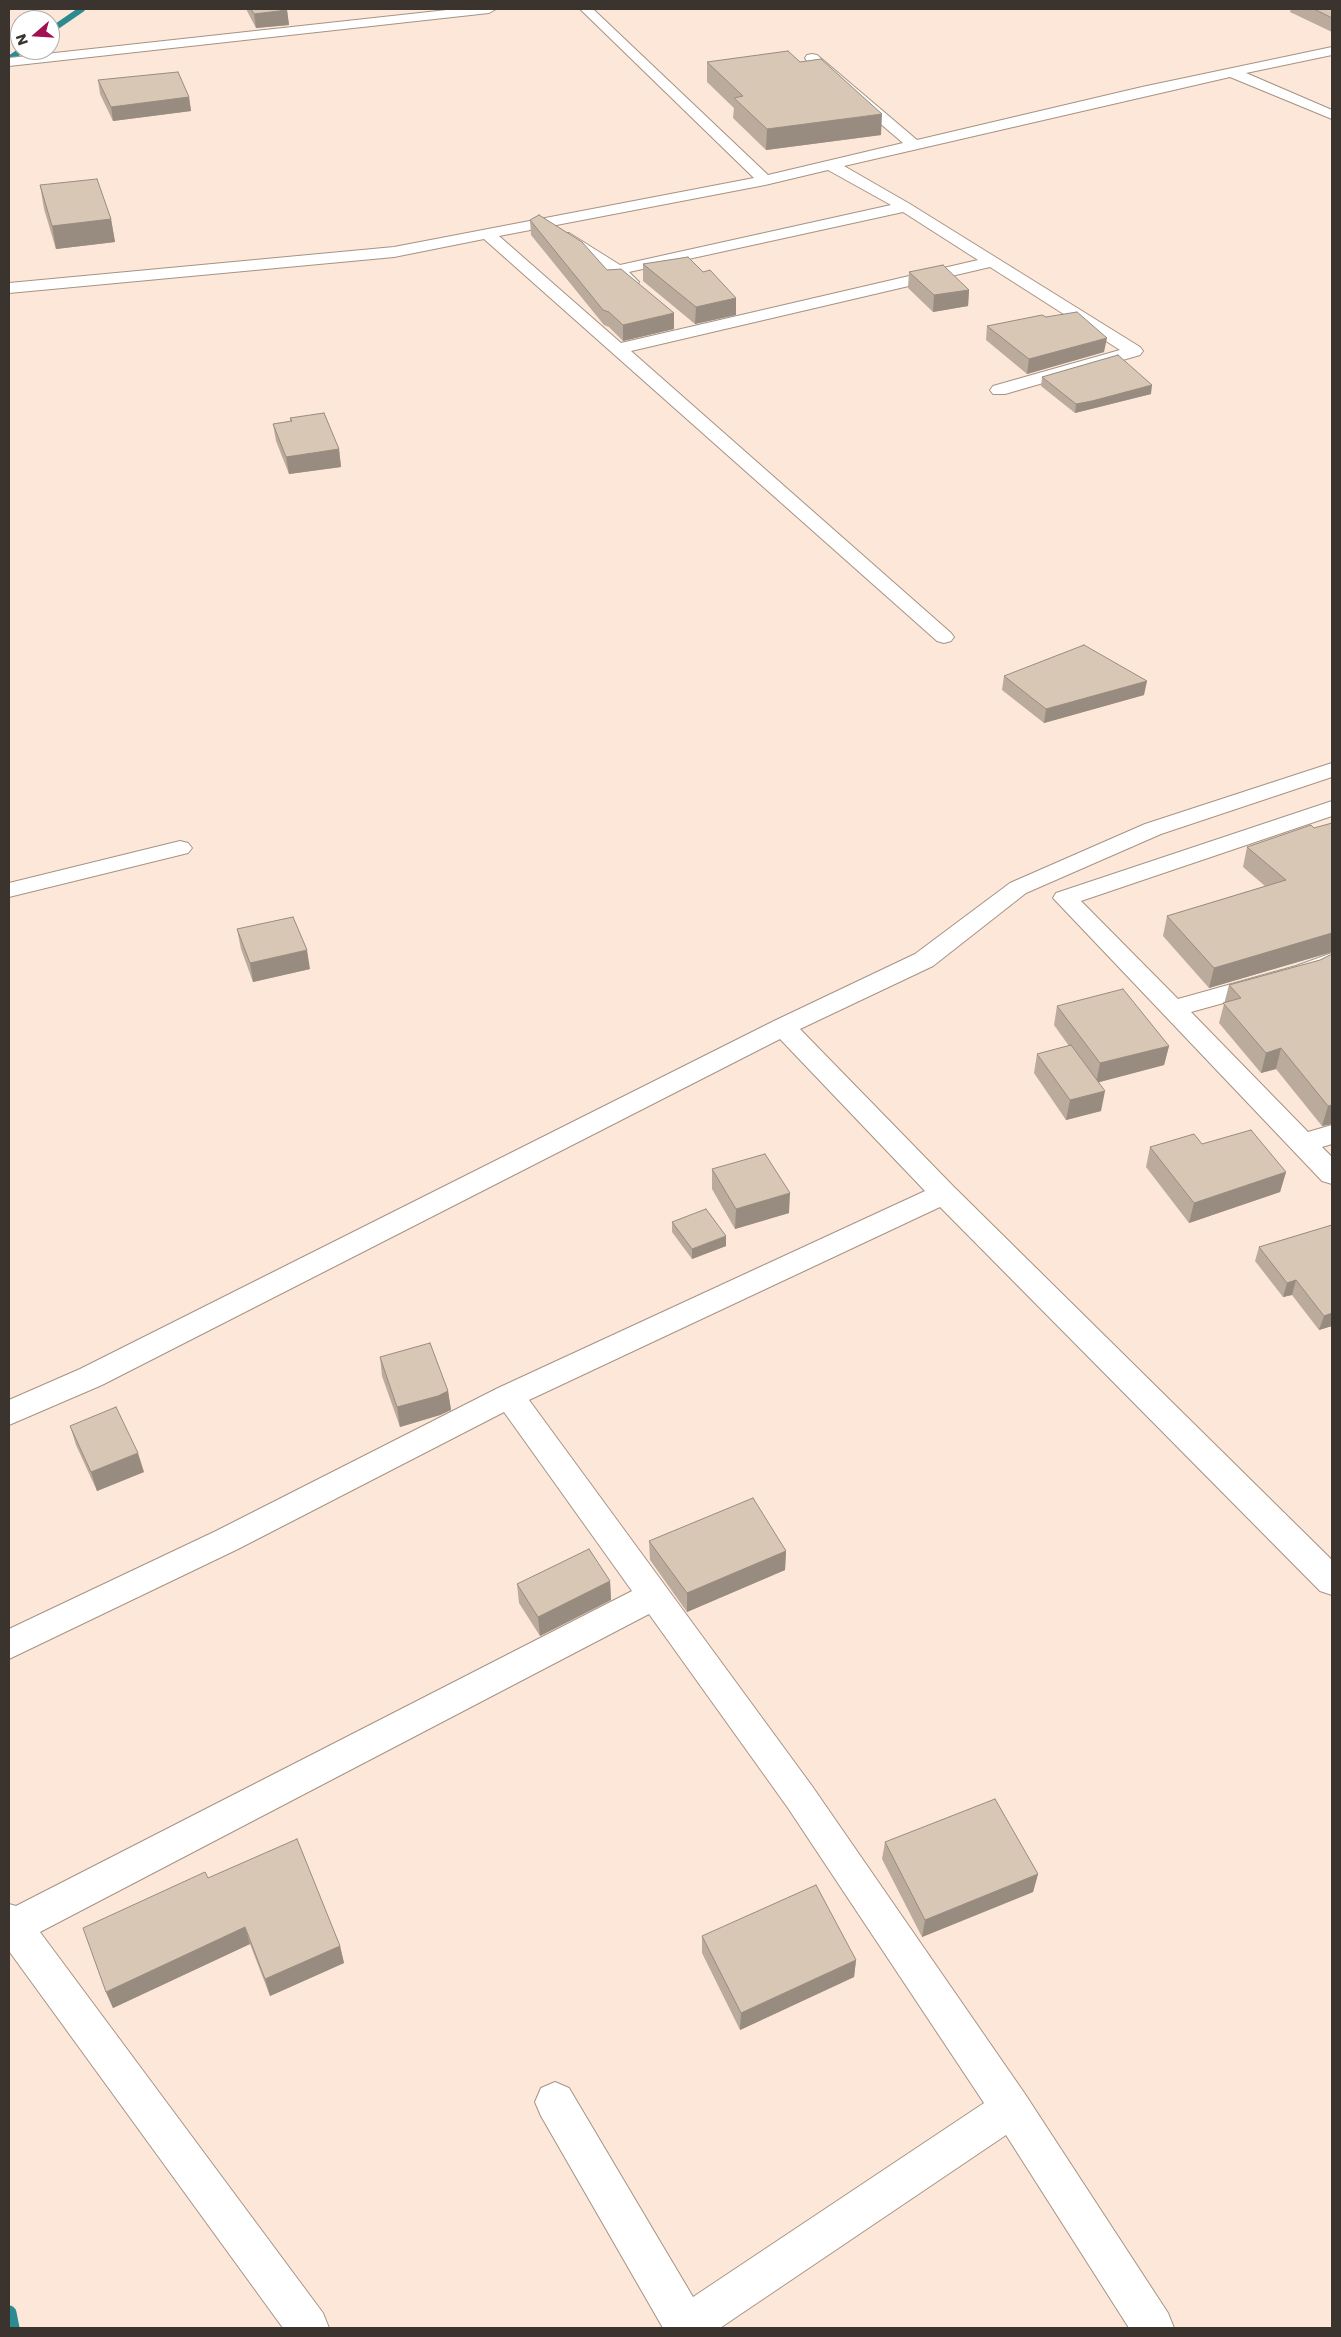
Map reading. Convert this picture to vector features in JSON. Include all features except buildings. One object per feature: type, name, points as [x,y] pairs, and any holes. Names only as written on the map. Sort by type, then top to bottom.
[{"type":"street","points":[[9,62],[489,9]]},
{"type":"street","points":[[586,9],[765,180]]},
{"type":"street","points":[[9,288],[394,252],[765,180],[1142,91],[1332,51]]},
{"type":"street","points":[[812,58],[914,145]]},
{"type":"street","points":[[1231,72],[1332,115]]},
{"type":"street","points":[[831,164],[905,207],[1134,351],[999,390]]},
{"type":"street","points":[[617,270],[905,207]]},
{"type":"street","points":[[542,223],[617,270],[646,294]]},
{"type":"street","points":[[488,234],[944,637]]},
{"type":"street","points":[[618,349],[991,262]]},
{"type":"street","points":[[675,319],[690,331]]},
{"type":"street","points":[[9,1413],[91,1377],[783,1027],[924,960],[1018,888],[1153,829],[1332,770]]},
{"type":"street","points":[[1332,808],[1065,898],[1332,1174]]},
{"type":"street","points":[[9,890],[180,848]]},
{"type":"street","points":[[1173,1009],[1305,972],[1332,961]]},
{"type":"street","points":[[783,1027],[944,1194],[1332,1581]]},
{"type":"street","points":[[1303,1144],[1332,1134]]},
{"type":"street","points":[[9,1645],[227,1540],[509,1396],[944,1194]]},
{"type":"street","points":[[509,1396],[800,1797],[1011,2108],[1153,2328]]},
{"type":"street","points":[[308,2328],[11,1924],[653,1596]]},
{"type":"street","points":[[555,2102],[685,2327],[1011,2108]]},
{"type":"waterway","points":[[60,24],[82,9]]},
{"type":"waterway","points":[[9,2313],[12,2328]]}]
